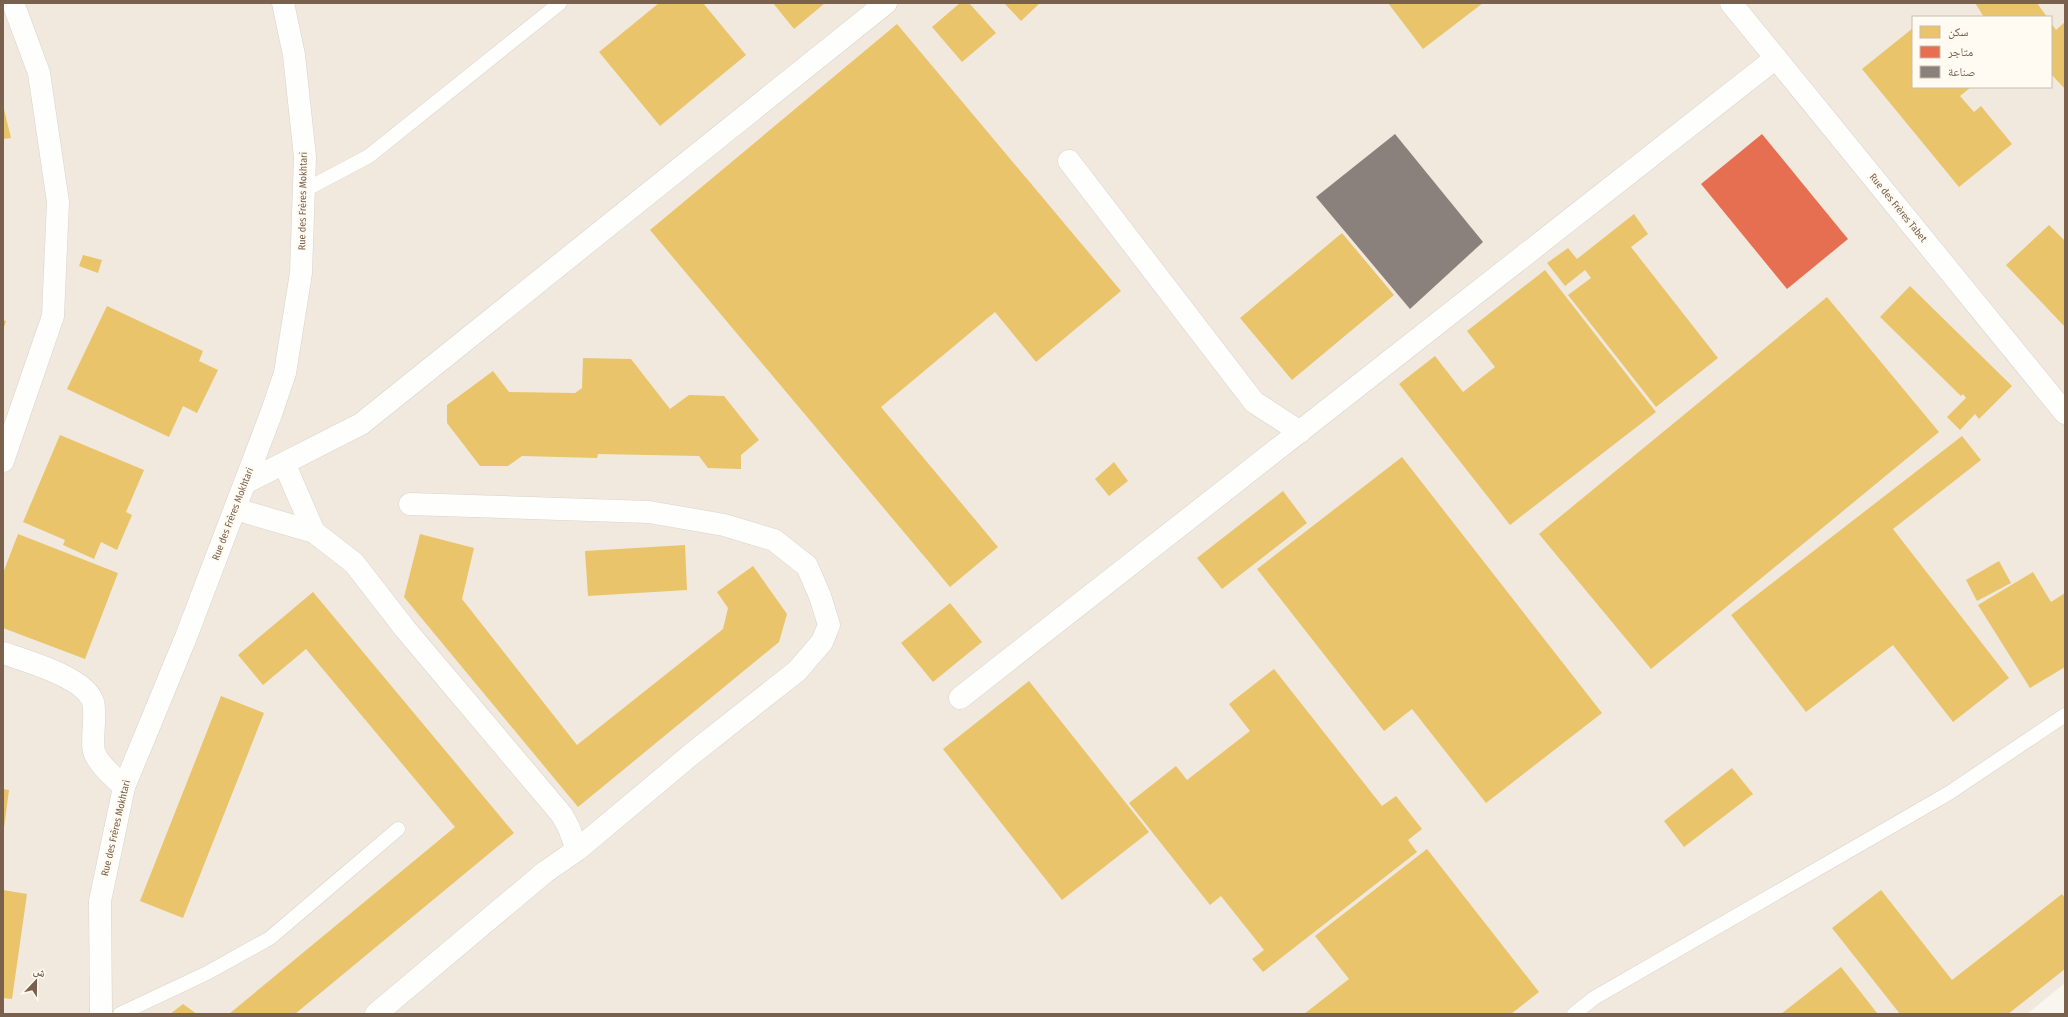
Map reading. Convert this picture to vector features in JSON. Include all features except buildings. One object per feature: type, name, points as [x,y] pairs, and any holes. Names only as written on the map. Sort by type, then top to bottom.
[{"type":"street","points":[[3,461],[53,316],[58,202],[39,73],[13,3]]},
{"type":"street","name":"Rue des Frères Mokhtari","points":[[101,1014],[100,901],[124,787],[186,637],[285,373],[301,273],[305,157],[301,105],[294,55],[283,3]]},
{"type":"street","points":[[245,483],[361,424],[886,3]]},
{"type":"street","name":"Rue des Frères Tabet","points":[[1731,3],[2065,413]]},
{"type":"street","points":[[960,698],[1776,58]]},
{"type":"street","points":[[1069,162],[1254,402],[1300,432]]},
{"type":"street","points":[[284,463],[314,532]]},
{"type":"street","points":[[376,1014],[545,872],[577,850],[693,753],[797,671],[822,642],[828,625],[820,596],[807,566],[774,540],[724,525],[648,512],[410,504]]},
{"type":"street","points":[[235,509],[314,532],[354,563],[406,630],[562,815],[569,828],[577,850]]},
{"type":"street","points":[[3,653],[52,670],[83,688],[93,701],[94,753],[101,763],[124,787]]},
{"type":"lane","points":[[305,190],[369,156],[560,3]]},
{"type":"lane","points":[[1574,1014],[1594,998],[1949,793],[2065,715]]},
{"type":"lane","points":[[120,1014],[207,974],[270,938],[398,829]]},
{"type":"shaded area","points":[[3,3],[2065,3],[2065,983],[2027,1014],[3,1014]]}]
